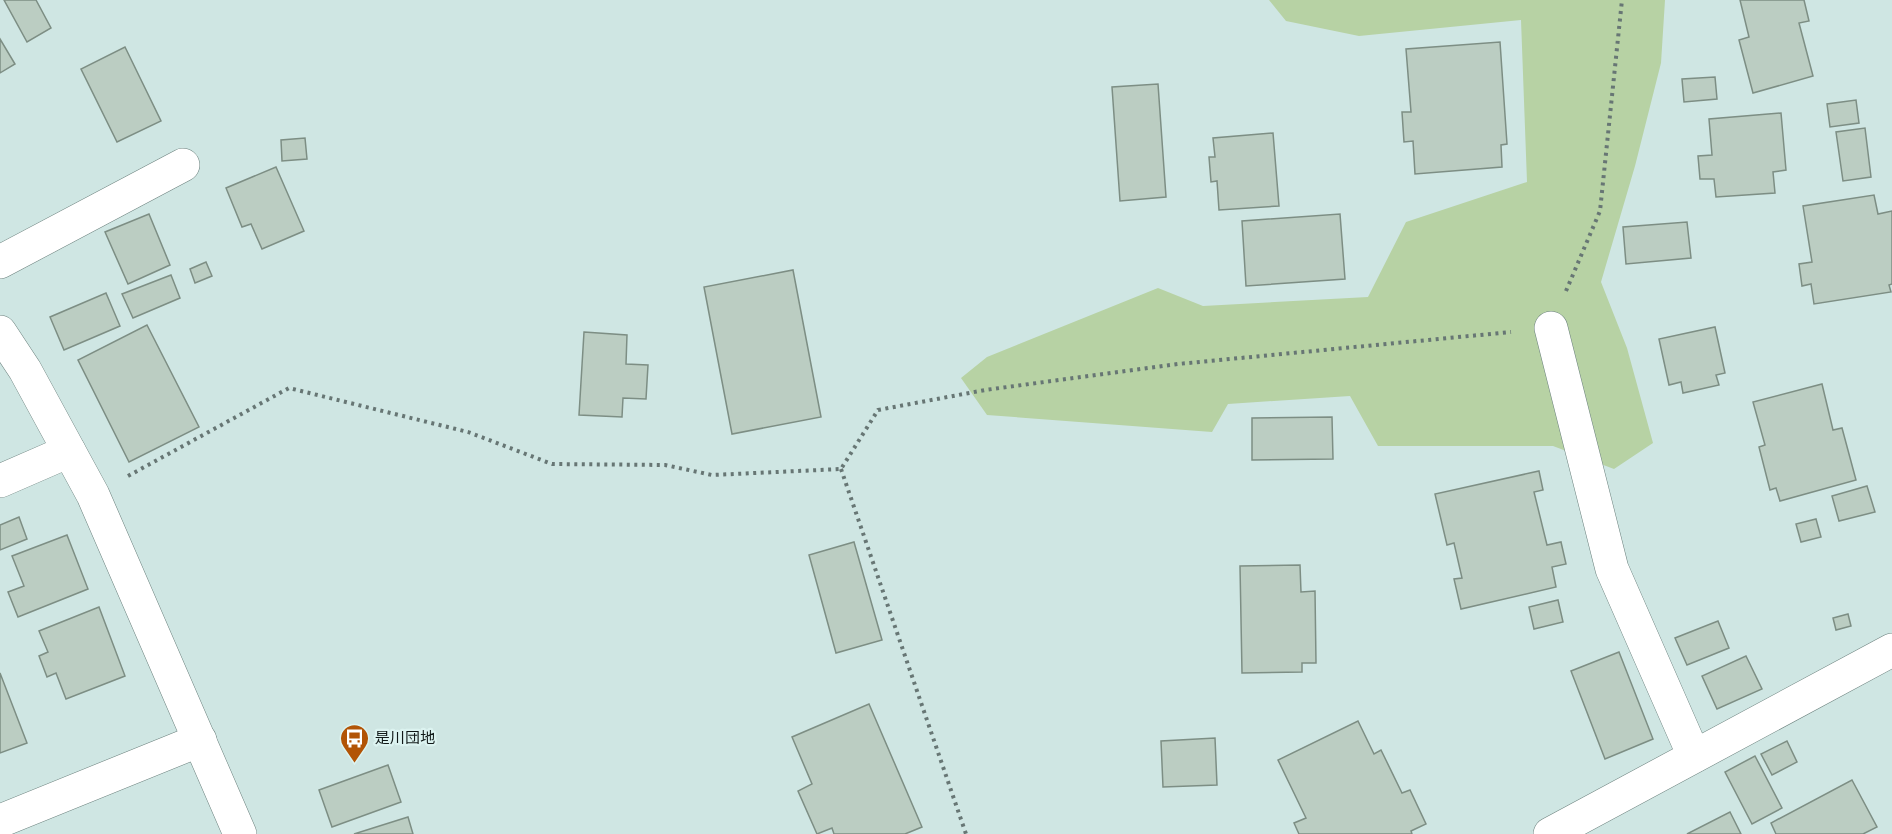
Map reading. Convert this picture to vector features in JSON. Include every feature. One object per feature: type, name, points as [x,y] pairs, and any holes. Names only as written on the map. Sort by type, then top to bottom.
[{"type":"street","points":[[0,262],[183,165]]},
{"type":"street","points":[[1551,328],[1612,569],[1694,756]]},
{"type":"street","points":[[0,332],[25,370],[93,495],[240,834]]},
{"type":"street","points":[[0,481],[69,451]]},
{"type":"street","points":[[1550,834],[1601,821],[1694,756],[1892,650]]},
{"type":"street","points":[[0,821],[200,740]]},
{"type":"path","points":[[841,469],[878,410],[985,390],[1178,364],[1551,328],[1600,211],[1622,0]]},
{"type":"path","points":[[93,495],[289,388],[468,432],[552,464],[665,465],[712,475],[841,469]]},
{"type":"path","points":[[841,469],[966,834]]},
{"type":"green space","points":[[1269,0],[1665,0],[1661,63],[1635,166],[1601,282],[1627,348],[1653,443],[1614,469],[1553,446],[1378,446],[1350,396],[1228,404],[1212,432],[987,415],[961,378],[987,357],[1158,288],[1203,306],[1368,297],[1406,222],[1527,182],[1521,20],[1359,36],[1286,21]]},
{"type":"building","points":[[4,0],[36,0],[51,28],[27,42]]},
{"type":"building","points":[[1740,0],[1804,0],[1809,21],[1799,23],[1813,76],[1753,93],[1739,40],[1749,37]]},
{"type":"building","points":[[0,39],[15,64],[0,73]]},
{"type":"building","points":[[1500,42],[1507,144],[1501,145],[1502,167],[1415,174],[1413,141],[1404,142],[1402,112],[1411,112],[1406,49]]},
{"type":"building","points":[[125,47],[161,121],[117,142],[81,69]]},
{"type":"building","points":[[1715,77],[1717,99],[1684,102],[1682,79]]},
{"type":"building","points":[[1158,84],[1166,197],[1120,201],[1112,87]]},
{"type":"building","points":[[1856,100],[1859,123],[1830,127],[1827,104]]},
{"type":"building","points":[[1781,113],[1786,170],[1773,172],[1775,193],[1716,197],[1714,179],[1700,179],[1698,156],[1712,155],[1709,119]]},
{"type":"building","points":[[1865,128],[1871,177],[1843,181],[1836,132]]},
{"type":"building","points":[[1273,133],[1279,206],[1219,210],[1217,181],[1211,182],[1209,157],[1215,157],[1213,138]]},
{"type":"building","points":[[305,138],[307,159],[282,161],[281,140]]},
{"type":"building","points":[[276,167],[304,231],[262,249],[251,224],[242,227],[226,188]]},
{"type":"building","points":[[1874,195],[1878,214],[1892,211],[1892,284],[1889,285],[1891,292],[1814,304],[1811,284],[1802,286],[1799,264],[1812,262],[1803,206]]},
{"type":"building","points":[[149,214],[170,265],[128,284],[105,232]]},
{"type":"building","points":[[1340,214],[1345,279],[1246,286],[1242,221]]},
{"type":"building","points":[[1687,222],[1691,258],[1626,264],[1623,227]]},
{"type":"building","points":[[206,262],[212,276],[195,283],[190,269]]},
{"type":"building","points":[[793,270],[821,417],[732,434],[704,287]]},
{"type":"building","points":[[171,275],[180,298],[133,318],[122,294]]},
{"type":"building","points":[[106,293],[120,326],[64,350],[50,317]]},
{"type":"building","points":[[147,325],[199,427],[129,462],[78,360]]},
{"type":"building","points":[[1715,327],[1725,373],[1716,375],[1719,385],[1683,393],[1681,382],[1669,385],[1659,339]]},
{"type":"building","points":[[584,332],[627,335],[626,364],[648,365],[646,399],[623,398],[622,417],[579,415]]},
{"type":"building","points":[[1822,384],[1833,430],[1842,428],[1856,480],[1780,501],[1776,488],[1770,490],[1759,447],[1765,445],[1753,402]]},
{"type":"building","points":[[1332,417],[1333,459],[1252,460],[1252,418]]},
{"type":"building","points":[[1539,471],[1543,490],[1534,492],[1547,545],[1561,542],[1566,564],[1552,567],[1556,587],[1461,609],[1454,579],[1462,578],[1454,543],[1447,545],[1435,494]]},
{"type":"building","points":[[1867,486],[1875,512],[1839,521],[1832,496]]},
{"type":"building","points":[[19,517],[27,539],[0,550],[0,525]]},
{"type":"building","points":[[1816,519],[1821,537],[1801,542],[1796,524]]},
{"type":"building","points":[[67,535],[88,589],[18,617],[8,592],[24,586],[12,556]]},
{"type":"building","points":[[854,542],[882,640],[836,653],[809,555]]},
{"type":"building","points":[[1300,565],[1301,592],[1315,591],[1316,663],[1302,663],[1302,672],[1242,673],[1240,566]]},
{"type":"building","points":[[1558,600],[1563,622],[1534,629],[1529,607]]},
{"type":"building","points":[[99,607],[125,676],[66,699],[56,673],[47,677],[39,656],[48,652],[39,631]]},
{"type":"building","points":[[1848,614],[1851,626],[1836,630],[1833,618]]},
{"type":"building","points":[[1718,621],[1729,648],[1687,665],[1675,638]]},
{"type":"building","points":[[1619,652],[1653,739],[1605,759],[1571,671]]},
{"type":"building","points":[[1746,656],[1762,689],[1717,709],[1702,676]]},
{"type":"building","points":[[0,673],[27,743],[0,753]]},
{"type":"building","points":[[869,704],[922,827],[905,834],[834,834],[832,828],[817,834],[798,791],[812,784],[792,737]]},
{"type":"building","points":[[1358,721],[1374,754],[1381,750],[1402,793],[1410,790],[1426,824],[1411,831],[1412,834],[1299,834],[1294,823],[1306,818],[1278,760]]},
{"type":"building","points":[[1215,738],[1217,785],[1163,787],[1161,741]]},
{"type":"building","points":[[1787,741],[1797,762],[1772,775],[1761,754]]},
{"type":"building","points":[[1755,756],[1782,808],[1752,824],[1725,772]]},
{"type":"building","points":[[388,765],[401,802],[332,827],[319,790]]},
{"type":"building","points":[[1852,780],[1877,827],[1863,834],[1776,834],[1771,823]]},
{"type":"building","points":[[1730,812],[1741,834],[1687,834]]},
{"type":"building","points":[[408,817],[413,834],[354,834]]},
{"type":"place","name":"是川団地","points":[[354,764]]}]
